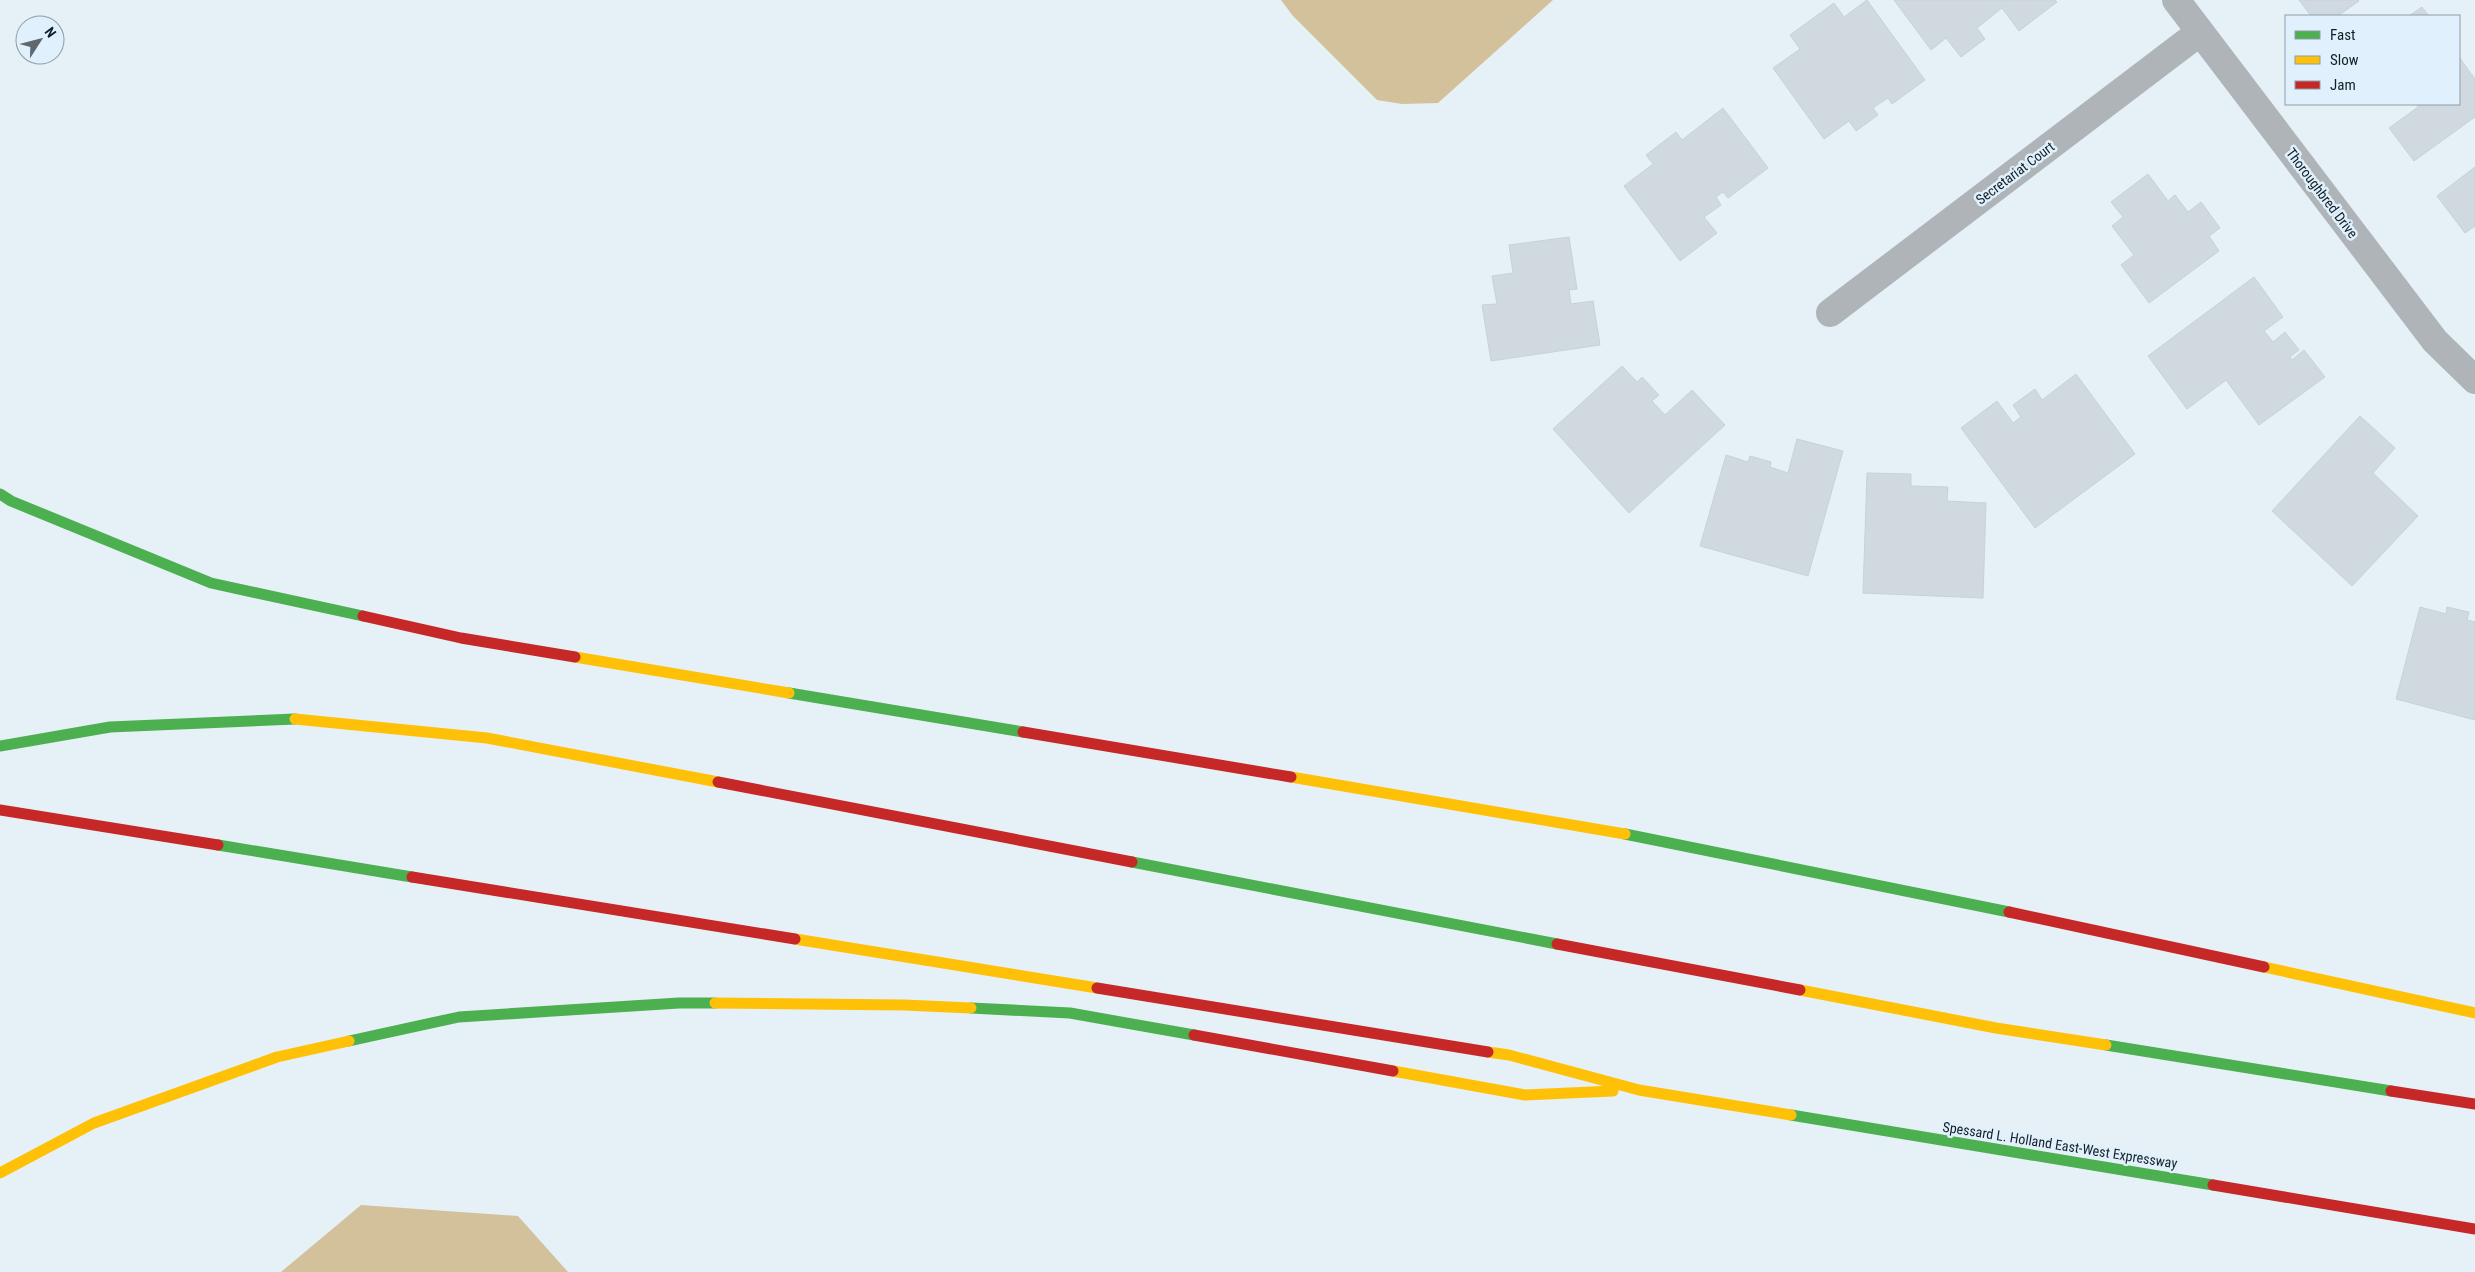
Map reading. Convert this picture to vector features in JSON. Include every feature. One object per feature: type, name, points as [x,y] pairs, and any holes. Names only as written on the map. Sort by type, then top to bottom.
[{"type":"highway","points":[[0,494],[11,501],[210,583],[461,638],[1617,832],[2073,925],[2475,1013]]},
{"type":"highway","points":[[0,746],[110,727],[294,719],[487,738],[1996,1028],[2475,1104]]},
{"type":"highway","points":[[0,810],[1509,1055],[1639,1090]]},
{"type":"highway","points":[[0,1173],[94,1123],[277,1057],[459,1018],[679,1003],[904,1005],[1070,1013],[1525,1095],[1639,1090]]},
{"type":"highway","name":"Spessard L. Holland East-West Expressway","points":[[1639,1090],[2475,1229]]},
{"type":"street","name":"Thoroughbred Drive","points":[[2176,0],[2435,341],[2475,380]]},
{"type":"street","name":"Secretariat Court","points":[[1830,313],[2200,32]]},
{"type":"shaded area","points":[[1281,0],[1553,0],[1438,103],[1402,104],[1377,100],[1293,16]]},
{"type":"shaded area","points":[[361,1205],[518,1216],[568,1272],[281,1272]]},
{"type":"building","points":[[1867,0],[1925,80],[1892,104],[1888,98],[1873,108],[1878,115],[1856,131],[1849,121],[1824,139],[1773,68],[1800,49],[1790,35],[1834,3],[1844,17]]},
{"type":"building","points":[[1894,0],[2055,0],[2057,2],[2019,31],[2002,8],[1977,28],[1985,39],[1961,57],[1946,38],[1931,50]]},
{"type":"building","points":[[2299,0],[2359,1],[2339,15],[2310,15]]},
{"type":"building","points":[[2422,7],[2428,15],[2410,15]]},
{"type":"building","points":[[2460,58],[2475,79],[2475,117],[2414,161],[2389,128],[2418,107],[2417,105],[2460,105]]},
{"type":"building","points":[[1723,108],[1768,168],[1728,198],[1723,192],[1716,197],[1721,205],[1704,217],[1717,233],[1680,261],[1624,186],[1653,164],[1646,155],[1676,132],[1682,140]]},
{"type":"building","points":[[2475,167],[2475,226],[2465,233],[2437,196]]},
{"type":"building","points":[[2148,174],[2168,201],[2175,195],[2188,212],[2201,202],[2220,228],[2209,236],[2219,251],[2149,303],[2121,265],[2134,255],[2112,226],[2123,217],[2111,202]]},
{"type":"building","points":[[1569,237],[1577,289],[1569,290],[1571,304],[1593,301],[1600,345],[1491,361],[1482,305],[1497,304],[1492,276],[1513,273],[1509,245]]},
{"type":"building","points":[[2254,277],[2283,317],[2264,331],[2273,342],[2285,332],[2299,350],[2290,357],[2292,360],[2304,350],[2325,377],[2259,425],[2226,380],[2187,409],[2148,356]]},
{"type":"building","points":[[1622,366],[1637,382],[1642,377],[1659,395],[1652,401],[1665,415],[1692,390],[1725,425],[1629,513],[1553,429]]},
{"type":"building","points":[[2076,374],[2135,454],[2035,528],[1961,428],[1997,401],[2013,423],[2021,417],[2013,405],[2035,389],[2042,400]]},
{"type":"building","points":[[2360,416],[2395,448],[2373,473],[2418,516],[2352,586],[2272,511]]},
{"type":"building","points":[[1797,439],[1843,451],[1808,576],[1700,546],[1726,455],[1748,462],[1750,456],[1771,462],[1770,467],[1788,473]]},
{"type":"building","points":[[1867,473],[1911,474],[1911,486],[1948,487],[1947,501],[1986,503],[1983,598],[1863,593]]},
{"type":"building","points":[[2420,607],[2446,614],[2447,607],[2469,612],[2467,620],[2475,622],[2475,720],[2396,699]]},
{"type":"traffic: fast","points":[[0,494],[11,501],[211,583],[363,616]]},
{"type":"traffic: fast","points":[[789,693],[1023,732]]},
{"type":"traffic: fast","points":[[0,746],[110,727],[295,719]]},
{"type":"traffic: fast","points":[[1625,834],[2009,912]]},
{"type":"traffic: fast","points":[[218,845],[412,877]]},
{"type":"traffic: fast","points":[[1132,862],[1557,944]]},
{"type":"traffic: fast","points":[[349,1041],[459,1017],[679,1003],[715,1003]]},
{"type":"traffic: fast","points":[[971,1008],[1070,1013],[1194,1035]]},
{"type":"traffic: fast","points":[[2106,1045],[2391,1091]]},
{"type":"traffic: fast","points":[[1791,1115],[2213,1185]]},
{"type":"traffic: slow","points":[[575,657],[789,693]]},
{"type":"traffic: slow","points":[[295,719],[487,738],[718,782]]},
{"type":"traffic: slow","points":[[1291,777],[1625,834]]},
{"type":"traffic: slow","points":[[795,939],[1097,988]]},
{"type":"traffic: slow","points":[[2264,967],[2475,1013]]},
{"type":"traffic: slow","points":[[1800,990],[1996,1028],[2106,1045]]},
{"type":"traffic: slow","points":[[715,1003],[904,1005],[971,1008]]},
{"type":"traffic: slow","points":[[0,1173],[94,1123],[277,1057],[349,1041]]},
{"type":"traffic: slow","points":[[1488,1052],[1509,1055],[1639,1090],[1791,1115]]},
{"type":"traffic: slow","points":[[1393,1071],[1525,1095],[1613,1091]]},
{"type":"traffic: jam","points":[[363,616],[461,638],[575,657]]},
{"type":"traffic: jam","points":[[1023,732],[1291,777]]},
{"type":"traffic: jam","points":[[718,782],[1132,862]]},
{"type":"traffic: jam","points":[[0,810],[218,845]]},
{"type":"traffic: jam","points":[[412,877],[795,939]]},
{"type":"traffic: jam","points":[[2009,912],[2264,967]]},
{"type":"traffic: jam","points":[[1557,944],[1800,990]]},
{"type":"traffic: jam","points":[[1097,988],[1488,1052]]},
{"type":"traffic: jam","points":[[1194,1035],[1393,1071]]},
{"type":"traffic: jam","points":[[2391,1091],[2475,1104]]},
{"type":"traffic: jam","points":[[2213,1185],[2475,1229]]}]
